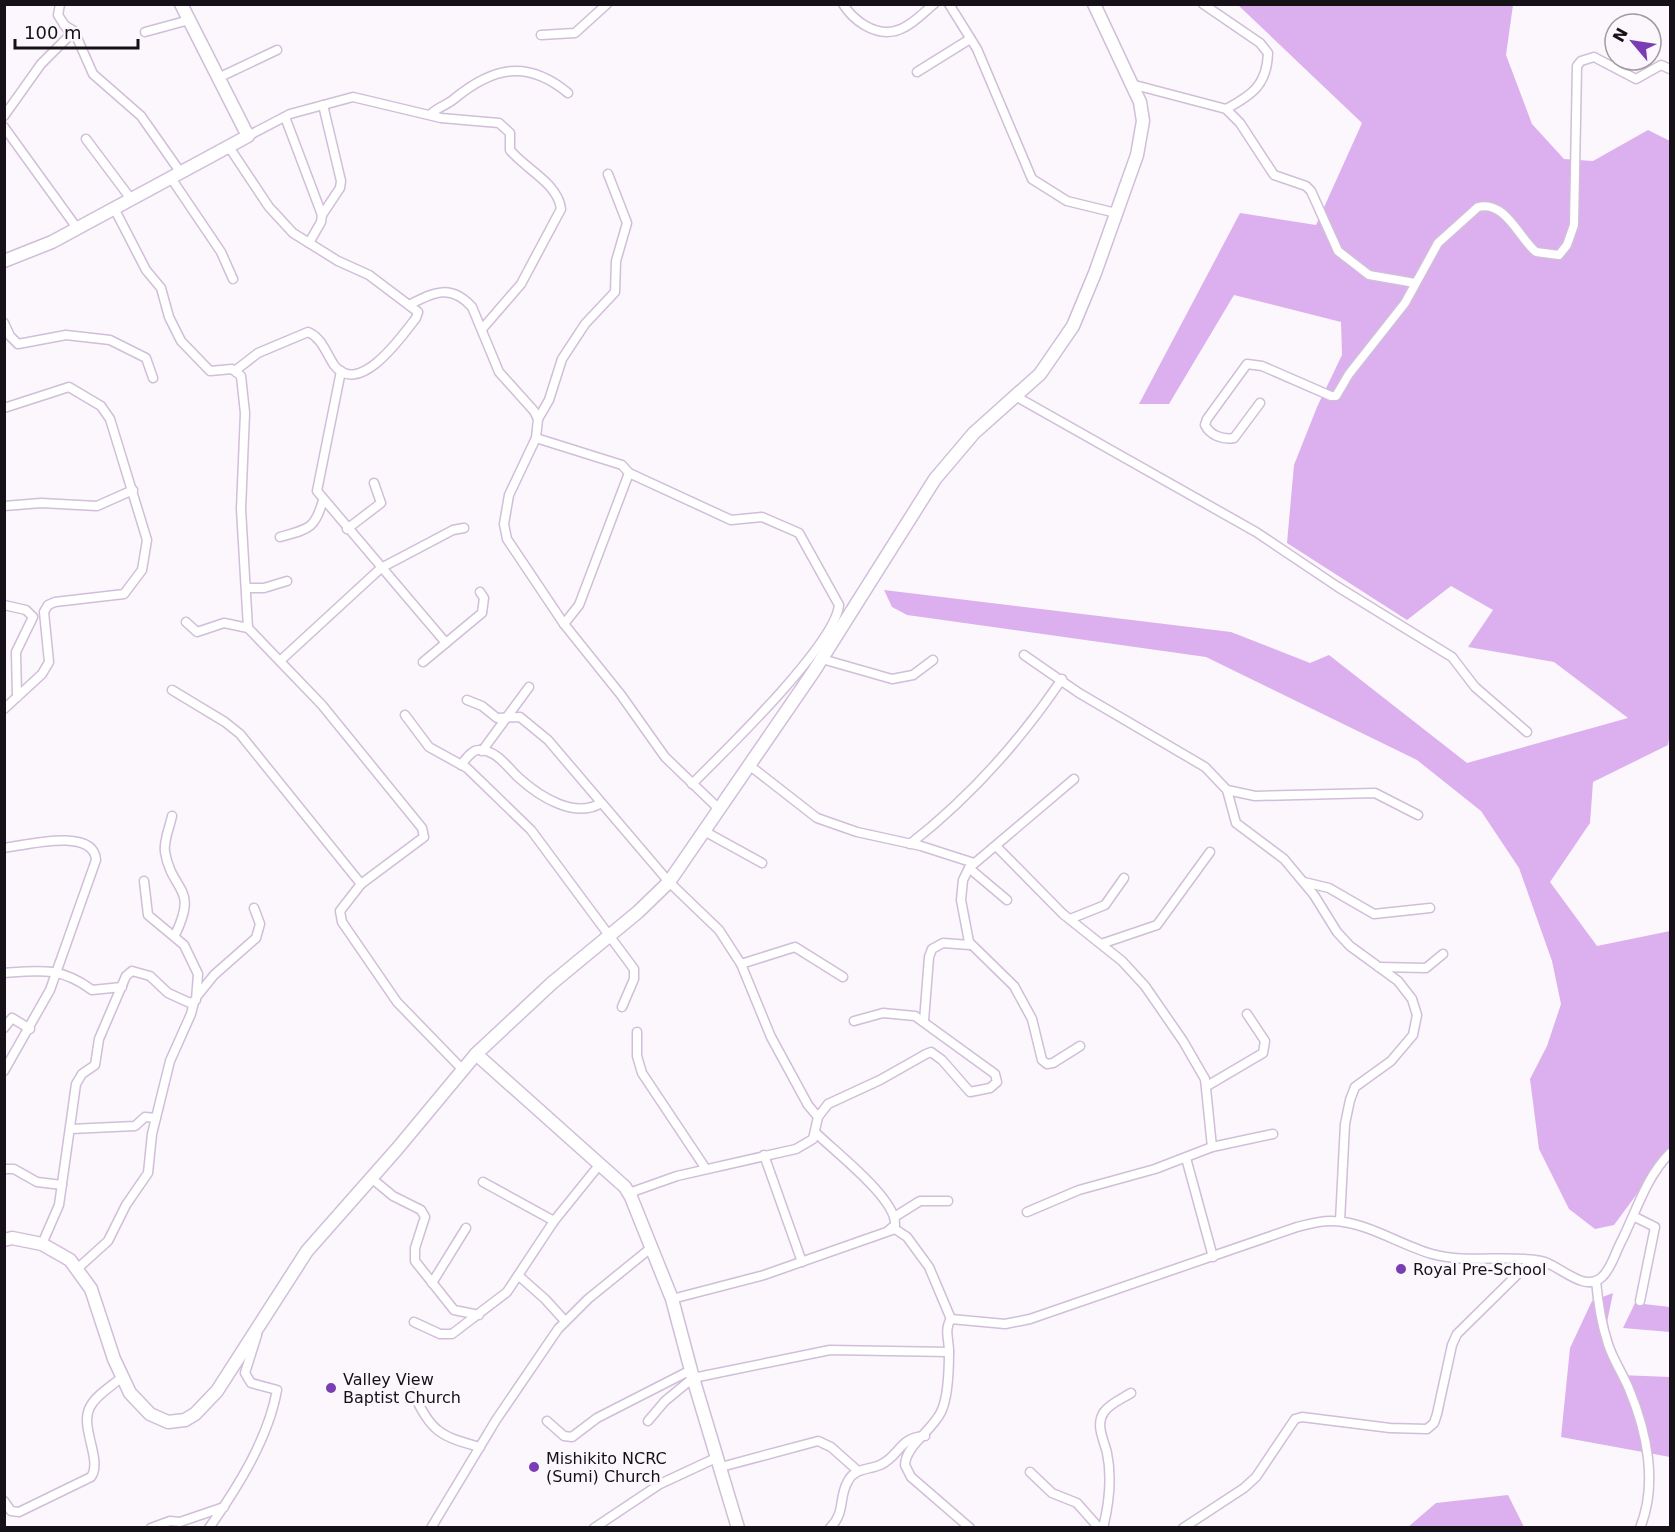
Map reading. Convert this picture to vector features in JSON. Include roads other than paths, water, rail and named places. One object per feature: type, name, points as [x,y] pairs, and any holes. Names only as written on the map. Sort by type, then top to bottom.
[{"type":"main road","points":[[4,261],[52,242],[248,136],[181,4]]},
{"type":"main road","points":[[4,1240],[12,1238],[42,1244],[70,1260],[97,1303],[122,1377],[130,1393],[150,1414],[168,1422],[185,1419],[195,1414],[217,1391],[307,1251],[397,1149],[476,1054],[552,983],[609,937],[669,882],[822,659],[935,479],[974,433],[1017,397],[1047,366],[1072,326],[1137,155],[1143,121],[1142,110],[1094,4]]},
{"type":"main road","points":[[476,1054],[600,1164],[629,1193],[672,1299],[738,1527]]},
{"type":"street","points":[[4,116],[41,64],[65,43],[69,32],[58,15],[60,4]]},
{"type":"street","points":[[541,35],[575,33],[607,4]]},
{"type":"street","points":[[843,4],[856,21],[888,32],[903,28],[934,4]]},
{"type":"street","points":[[949,4],[970,39],[1032,179],[1067,201],[1116,213]]},
{"type":"street","points":[[1203,4],[1260,43],[1268,53],[1262,84],[1257,90],[1226,109]]},
{"type":"street","points":[[145,32],[189,20]]},
{"type":"street","points":[[64,24],[74,31],[93,74],[141,116],[221,252],[233,279]]},
{"type":"street","points":[[917,72],[970,39]]},
{"type":"street","points":[[218,78],[277,50]]},
{"type":"street","points":[[1260,403],[1234,438],[1221,438],[1208,431],[1205,424],[1207,419],[1247,364],[1262,366],[1331,396],[1336,396],[1348,374],[1405,303],[1438,243],[1478,207],[1484,205],[1511,220],[1536,252],[1559,255],[1567,245],[1574,217],[1577,66],[1581,61],[1594,57],[1636,79],[1661,65],[1671,69]]},
{"type":"street","points":[[431,114],[478,80],[506,72],[548,77],[568,93]]},
{"type":"street","points":[[1131,84],[1226,109],[1240,123],[1274,175],[1306,186],[1311,191],[1338,251],[1369,274],[1415,283]]},
{"type":"street","points":[[248,136],[285,117],[353,97],[441,118],[499,123],[510,134],[510,150],[544,181],[561,204],[559,213],[521,284],[483,328]]},
{"type":"street","points":[[309,243],[321,222],[322,215],[340,189],[341,181],[323,105]]},
{"type":"street","points":[[285,117],[322,215]]},
{"type":"street","points":[[4,127],[77,228]]},
{"type":"street","points":[[86,139],[131,199]]},
{"type":"street","points":[[114,208],[146,270],[162,288],[169,316],[182,341],[210,371],[236,370],[258,353],[308,332],[319,340],[341,371],[358,374],[388,352],[416,318],[418,312],[411,304],[369,275],[338,261],[293,232],[269,207],[229,147]]},
{"type":"street","points":[[608,174],[627,223],[616,261],[615,292],[585,324],[562,359],[549,400],[538,419],[536,438],[512,488],[504,524],[507,539],[564,624],[621,695],[665,757],[719,809]]},
{"type":"street","points":[[411,304],[436,291],[445,291],[467,301],[483,328],[499,372],[534,411],[538,419]]},
{"type":"street","points":[[4,323],[14,341],[22,345],[66,335],[117,342],[146,358],[153,378]]},
{"type":"street","points":[[236,370],[242,376],[245,407],[241,502],[248,628]]},
{"type":"street","points":[[341,371],[317,487],[323,500],[446,643]]},
{"type":"street","points":[[4,408],[60,388],[69,387],[81,392],[101,406],[110,419],[147,540],[142,570],[124,594],[56,602],[48,605],[44,612],[49,662],[42,674],[4,709]]},
{"type":"street","points":[[1017,397],[1256,532],[1338,587],[1452,657],[1475,687],[1527,732]]},
{"type":"street","points":[[536,438],[622,465],[629,472],[731,520],[762,516],[799,533],[839,605],[837,615],[810,658],[763,712],[693,784]]},
{"type":"street","points":[[564,624],[579,605],[629,472]]},
{"type":"street","points":[[347,529],[381,503],[374,483]]},
{"type":"street","points":[[4,506],[40,503],[97,506],[133,490]]},
{"type":"street","points":[[280,537],[310,527],[318,519],[323,500]]},
{"type":"street","points":[[281,660],[381,568],[453,530],[464,528]]},
{"type":"street","points":[[247,588],[264,588],[287,581]]},
{"type":"street","points":[[423,662],[482,614],[484,598],[480,592]]},
{"type":"street","points":[[4,605],[26,610],[33,617],[16,652],[17,697]]},
{"type":"street","points":[[186,622],[197,632],[224,622],[248,628],[322,705],[425,832],[421,841],[361,884],[340,911],[342,922],[397,1002],[463,1070]]},
{"type":"street","points":[[1024,655],[1062,679],[1079,693],[1206,767],[1227,790],[1236,823],[1284,859],[1304,882],[1337,932],[1350,946],[1398,981],[1416,1006],[1417,1024],[1408,1043],[1391,1061],[1362,1080],[1350,1100],[1345,1124],[1340,1221]]},
{"type":"street","points":[[822,659],[892,679],[914,675],[933,660]]},
{"type":"street","points":[[909,844],[945,816],[1028,729],[1062,679]]},
{"type":"street","points":[[482,751],[529,687]]},
{"type":"street","points":[[172,690],[225,722],[240,734],[361,884]]},
{"type":"street","points":[[467,700],[482,706],[497,718],[519,717],[548,740],[669,882],[711,919],[741,964],[771,1037],[808,1105],[818,1118]]},
{"type":"street","points":[[405,715],[429,747],[461,765],[489,786],[531,830],[635,974],[622,1007]]},
{"type":"street","points":[[461,765],[474,751],[482,751],[498,757],[525,783],[567,807],[584,810],[601,803]]},
{"type":"street","points":[[749,765],[817,818],[856,832],[909,844],[972,866],[1007,900]]},
{"type":"street","points":[[1074,779],[972,866],[963,880],[961,900],[970,945],[1014,986],[1032,1019],[1042,1060],[1047,1064],[1053,1063],[1080,1046]]},
{"type":"street","points":[[1227,790],[1255,796],[1375,793],[1418,815]]},
{"type":"street","points":[[172,816],[165,854],[186,901],[182,920],[175,935]]},
{"type":"street","points":[[704,831],[762,863]]},
{"type":"street","points":[[4,848],[69,840],[84,844],[95,853],[92,871],[57,971],[30,1029],[4,1071]]},
{"type":"street","points":[[996,846],[1070,920],[1130,968],[1145,986],[1183,1041],[1208,1091],[1212,1148]]},
{"type":"street","points":[[1101,944],[1157,925],[1210,852]]},
{"type":"street","points":[[1070,920],[1105,904],[1124,878]]},
{"type":"street","points":[[144,881],[148,915],[175,935],[184,945],[197,970],[195,999]]},
{"type":"street","points":[[1304,882],[1329,888],[1374,914],[1430,908]]},
{"type":"street","points":[[77,1269],[108,1241],[126,1205],[148,1173],[151,1139],[170,1061],[195,999],[214,975],[256,938],[260,924],[254,908]]},
{"type":"street","points":[[924,1021],[929,957],[932,949],[943,943],[970,945]]},
{"type":"street","points":[[741,964],[795,947],[843,978]]},
{"type":"street","points":[[1378,967],[1426,968],[1443,954]]},
{"type":"street","points":[[4,973],[57,971],[75,977],[97,992],[122,987]]},
{"type":"street","points":[[42,1244],[57,1212],[76,1084],[82,1074],[94,1065],[99,1039],[129,973],[136,971],[150,976],[168,993],[195,999]]},
{"type":"street","points":[[629,1193],[706,1169],[796,1149],[813,1139],[818,1118],[828,1104],[931,1052],[942,1060],[970,1092],[990,1088],[997,1082],[995,1074],[924,1021],[910,1014],[883,1013],[854,1020]]},
{"type":"street","points":[[1208,1091],[1263,1053],[1265,1041],[1247,1014]]},
{"type":"street","points":[[4,1028],[12,1018],[16,1018],[30,1029]]},
{"type":"street","points":[[637,1032],[637,1056],[642,1072],[706,1169]]},
{"type":"street","points":[[71,1129],[135,1126],[145,1118],[156,1118]]},
{"type":"street","points":[[672,1299],[802,1262],[889,1230],[895,1224],[896,1216],[849,1162],[816,1133]]},
{"type":"street","points":[[1027,1212],[1079,1190],[1212,1148],[1273,1134]]},
{"type":"street","points":[[951,1319],[1005,1324],[1030,1319],[1306,1225],[1340,1221],[1433,1254],[1467,1261],[1494,1258],[1533,1260],[1552,1264],[1580,1280],[1596,1281],[1604,1276],[1635,1217],[1650,1177],[1671,1153]]},
{"type":"street","points":[[764,1155],[802,1262]]},
{"type":"street","points":[[1186,1158],[1214,1257]]},
{"type":"street","points":[[414,1322],[447,1335],[479,1315],[507,1292],[554,1221],[600,1164]]},
{"type":"street","points":[[4,1169],[14,1169],[37,1182],[62,1185]]},
{"type":"street","points":[[370,1177],[393,1196],[423,1213],[423,1230],[414,1255],[415,1261],[454,1310],[479,1315]]},
{"type":"street","points":[[483,1182],[554,1221]]},
{"type":"street","points":[[896,1216],[920,1201],[948,1201]]},
{"type":"street","points":[[1635,1217],[1655,1227],[1640,1301]]},
{"type":"street","points":[[432,1284],[466,1228]]},
{"type":"street","points":[[889,1230],[901,1232],[929,1267],[951,1319],[947,1329],[949,1352],[945,1402],[926,1436],[911,1446],[907,1454],[907,1472],[970,1527]]},
{"type":"street","points":[[431,1527],[534,1363],[565,1322],[603,1286],[652,1247]]},
{"type":"street","points":[[1183,1527],[1244,1488],[1256,1476],[1295,1419],[1302,1417],[1390,1428],[1427,1429],[1434,1423],[1437,1414],[1452,1346],[1457,1334],[1533,1260]]},
{"type":"street","points":[[519,1276],[545,1299],[565,1322]]},
{"type":"street","points":[[1596,1281],[1600,1318],[1609,1346],[1630,1392],[1647,1456],[1650,1491],[1640,1527]]},
{"type":"street","points":[[209,1527],[224,1507],[261,1439],[275,1402],[277,1390],[250,1383],[245,1373],[261,1320]]},
{"type":"street","points":[[547,1421],[564,1436],[572,1437],[597,1418],[692,1374],[830,1350],[949,1352]]},
{"type":"street","points":[[648,1421],[692,1374]]},
{"type":"street","points":[[4,1501],[11,1511],[19,1512],[92,1477],[95,1467],[87,1416],[94,1402],[122,1377]]},
{"type":"street","points":[[413,1393],[423,1413],[441,1435],[480,1447]]},
{"type":"street","points":[[1103,1527],[1108,1500],[1109,1470],[1100,1425],[1101,1417],[1105,1410],[1131,1393]]},
{"type":"street","points":[[830,1527],[841,1514],[845,1484],[858,1471],[885,1462],[911,1437],[926,1436]]},
{"type":"street","points":[[594,1527],[660,1484],[719,1462],[818,1441],[831,1447],[858,1471]]},
{"type":"street","points":[[1030,1472],[1052,1493],[1077,1503],[1098,1527]]},
{"type":"street","points":[[151,1527],[170,1521],[180,1522],[224,1507]]},
{"type":"place","name":"Royal Pre-School","points":[[1401,1269]]},
{"type":"place","name":"Valley View Baptist Church","points":[[331,1388]]},
{"type":"place","name":"Mishikito NCRC (Sumi) Church","points":[[534,1467]]}]
